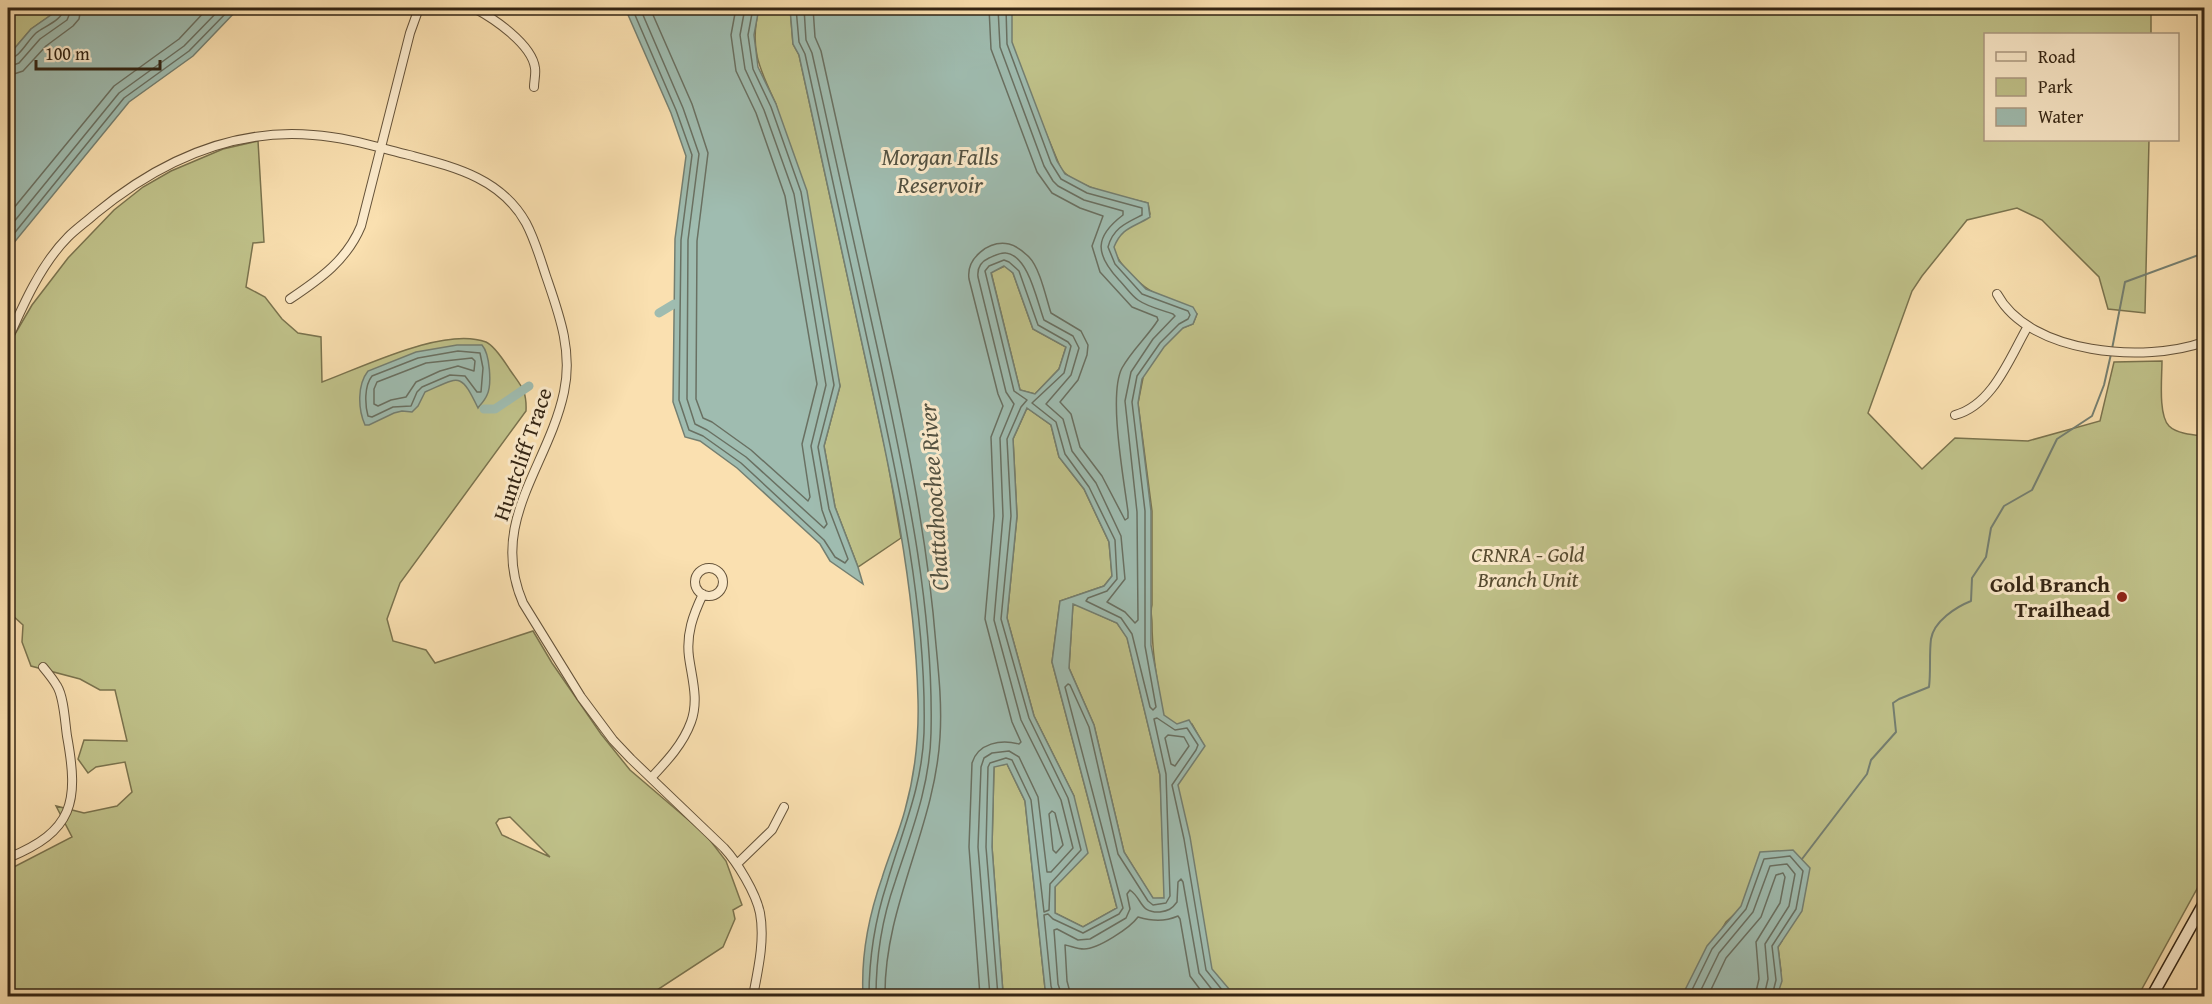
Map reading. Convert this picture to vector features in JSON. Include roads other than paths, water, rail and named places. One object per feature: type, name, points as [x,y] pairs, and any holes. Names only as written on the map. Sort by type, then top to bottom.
[{"type":"street","points":[[290,299],[335,267],[355,240],[361,226],[410,33],[419,8]]},
{"type":"street","points":[[474,8],[493,18],[520,43],[535,66],[534,87]]},
{"type":"street","name":"Huntcliff Trace","points":[[8,339],[22,307],[51,258],[67,237],[114,198],[147,176],[178,159],[218,144],[270,135],[341,138],[456,168],[485,182],[504,197],[525,221],[536,246],[563,327],[567,349],[567,372],[560,407],[512,531],[513,574],[523,603],[581,697],[613,740],[738,863],[760,912],[761,943],[753,996]]},
{"type":"street","points":[[1998,294],[2008,311],[2028,326],[2069,344],[2116,353],[2140,354],[2205,342]]},
{"type":"street","points":[[1955,415],[1974,408],[1987,394],[2028,326]]},
{"type":"street","points":[[651,778],[675,752],[692,721],[695,702],[688,636],[690,622],[703,594]]},
{"type":"street","points":[[8,858],[48,837],[66,812],[72,795],[72,764],[58,687],[43,667]]},
{"type":"street","points":[[738,863],[772,830],[784,807]]},
{"type":"street","points":[[2152,996],[2205,903]]},
{"type":"water","points":[[61,8],[239,8],[193,56],[129,102],[8,250],[8,56],[31,29]]},
{"type":"water","points":[[625,8],[759,8],[754,35],[758,67],[776,104],[807,191],[840,386],[824,446],[835,507],[863,584],[830,561],[820,544],[737,468],[700,441],[685,437],[673,402],[675,239],[686,156],[671,113]]},
{"type":"water","name":"Morgan Falls Reservoir","points":[[790,8],[1012,8],[1012,42],[1057,161],[1065,174],[1090,187],[1148,203],[1150,217],[1124,232],[1117,240],[1114,247],[1119,261],[1146,289],[1193,307],[1197,314],[1193,324],[1183,328],[1164,347],[1142,379],[1138,403],[1151,511],[1151,645],[1164,715],[1177,724],[1189,720],[1205,746],[1178,785],[1190,837],[1212,969],[1235,996],[1049,996],[1045,988],[1025,801],[1007,764],[994,767],[992,847],[1005,996],[863,996],[863,966],[870,921],[877,892],[903,819],[914,769],[918,714],[916,657],[907,570],[892,484],[799,55],[793,44]],"holes":[[[1004,266],[1013,273],[1033,329],[1066,347],[1059,369],[1035,394],[1020,390],[991,273]],[[1027,408],[1051,425],[1059,457],[1084,489],[1109,542],[1112,576],[1104,586],[1060,601],[1052,662],[1117,908],[1083,927],[1055,913],[1055,887],[1088,853],[1074,796],[1034,716],[1007,618],[1017,516],[1013,439]],[[1073,604],[1117,623],[1127,638],[1160,775],[1164,898],[1153,898],[1124,852],[1094,725],[1069,668]]]},
{"type":"water","points":[[457,345],[482,345],[487,355],[489,390],[478,408],[467,388],[458,380],[425,392],[412,412],[394,413],[365,425],[361,412],[360,390],[368,371],[416,352]]},
{"type":"water","points":[[1793,850],[1810,868],[1802,911],[1778,947],[1782,981],[1777,996],[1682,996],[1707,946],[1741,906],[1760,852]]},
{"type":"waterway","points":[[2112,349],[2125,282],[2204,253]]},
{"type":"waterway","points":[[659,313],[674,304]]},
{"type":"waterway","points":[[1802,859],[1867,774],[1871,760],[1896,732],[1893,703],[1929,687],[1930,645],[1936,626],[1946,616],[1971,601],[1972,578],[1986,557],[1991,528],[2004,506],[2032,490],[2057,439],[2092,416],[2104,385],[2111,354]]},
{"type":"waterway","points":[[484,409],[495,409],[529,386]]},
{"type":"place","name":"Gold Branch Trailhead","points":[[2122,597]]},
{"type":"water label","name":"Chattahoochee River","points":[[934,497]]},
{"type":"park label","name":"CRNRA - Gold Branch Unit","points":[[1528,566]]}]
